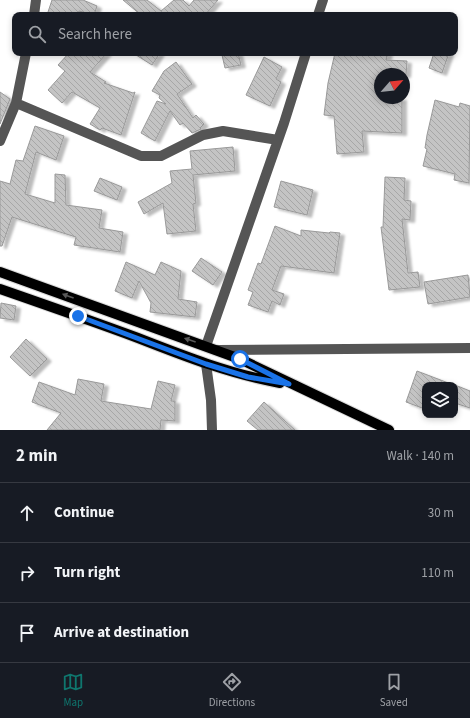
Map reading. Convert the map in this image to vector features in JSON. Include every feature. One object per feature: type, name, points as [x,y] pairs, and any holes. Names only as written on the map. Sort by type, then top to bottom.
[{"type":"main road","points":[[0,272],[240,359],[289,384],[339,405],[388,430]]},
{"type":"main road","points":[[0,289],[78,316],[206,364],[248,377],[289,384]]},
{"type":"street","points":[[34,12],[36,0]]},
{"type":"street","points":[[319,12],[323,0]]},
{"type":"street","points":[[0,141],[16,103],[25,56]]},
{"type":"street","points":[[206,346],[278,140],[305,56]]},
{"type":"street","points":[[16,103],[141,156],[161,156],[203,135],[223,131],[278,140]]},
{"type":"street","points":[[216,350],[470,348]]},
{"type":"street","points":[[206,364],[211,400],[212,430]]},
{"type":"building","points":[[52,0],[83,0],[97,6],[95,12],[48,12]]},
{"type":"building","points":[[123,0],[147,0],[161,11],[174,0],[183,0],[189,6],[194,0],[218,0],[208,12],[137,12]]},
{"type":"building","points":[[66,56],[104,56],[90,72],[106,82],[104,83],[133,93],[135,92],[121,135],[102,128],[100,130],[90,124],[100,108],[72,92],[62,103],[48,90],[65,71],[58,65]]},
{"type":"building","points":[[138,56],[158,56],[152,65]]},
{"type":"building","points":[[222,56],[239,56],[241,65],[225,68]]},
{"type":"building","points":[[334,56],[387,56],[386,60],[407,61],[406,68],[374,68],[374,104],[402,104],[402,133],[362,131],[364,152],[337,154],[334,116],[324,115],[328,83]]},
{"type":"building","points":[[433,56],[448,56],[442,73],[429,68]]},
{"type":"building","points":[[264,57],[282,67],[276,79],[281,82],[270,106],[246,95]]},
{"type":"building","points":[[176,62],[192,84],[177,94],[193,118],[196,115],[204,124],[200,128],[201,129],[192,133],[183,123],[180,125],[170,111],[155,141],[141,133],[157,101],[166,104],[159,98],[160,95],[152,91],[164,71]]},
{"type":"building","points":[[0,92],[10,99],[0,124]]},
{"type":"building","points":[[435,100],[459,107],[460,103],[470,106],[469,183],[454,180],[455,174],[423,166],[427,149],[425,148],[427,135]]},
{"type":"building","points":[[35,126],[64,136],[56,160],[36,152],[25,194],[55,203],[55,174],[65,175],[66,205],[102,210],[99,228],[123,232],[120,252],[74,245],[76,237],[12,217],[2,246],[0,246],[0,181],[10,184],[16,160],[23,161]]},
{"type":"building","points":[[233,147],[235,171],[193,175],[196,203],[193,204],[196,231],[167,234],[163,203],[144,214],[138,202],[172,183],[170,171],[192,169],[190,151]]},
{"type":"building","points":[[385,177],[405,178],[404,200],[411,201],[410,220],[402,219],[408,273],[418,272],[420,287],[389,290],[381,227],[383,227]]},
{"type":"building","points":[[100,178],[122,187],[117,200],[94,191]]},
{"type":"building","points":[[281,181],[313,190],[307,215],[274,207]]},
{"type":"building","points":[[275,226],[301,236],[301,230],[340,233],[334,273],[281,266],[272,290],[284,294],[280,305],[272,301],[268,312],[248,305],[253,292],[248,290],[258,263],[261,264]]},
{"type":"building","points":[[201,258],[222,272],[213,285],[192,271]]},
{"type":"building","points":[[126,262],[155,275],[161,262],[181,271],[178,299],[197,302],[195,317],[150,312],[151,303],[139,281],[132,298],[115,291]]},
{"type":"building","points":[[468,275],[470,297],[428,304],[424,282]]},
{"type":"building","points":[[1,303],[16,306],[14,320],[0,318]]},
{"type":"building","points":[[26,339],[47,359],[30,376],[10,357]]},
{"type":"building","points":[[417,371],[446,382],[422,382],[422,408],[406,402]]},
{"type":"building","points":[[78,379],[104,384],[101,401],[151,409],[158,381],[175,385],[171,401],[175,401],[175,421],[161,420],[160,430],[47,430],[61,413],[32,402],[39,382],[75,395]]},
{"type":"building","points":[[458,386],[470,391],[470,408],[458,404]]},
{"type":"building","points":[[264,402],[295,430],[258,430],[247,421]]},
{"type":"route","points":[[78,316],[206,364],[248,377],[289,384],[240,359]]}]
